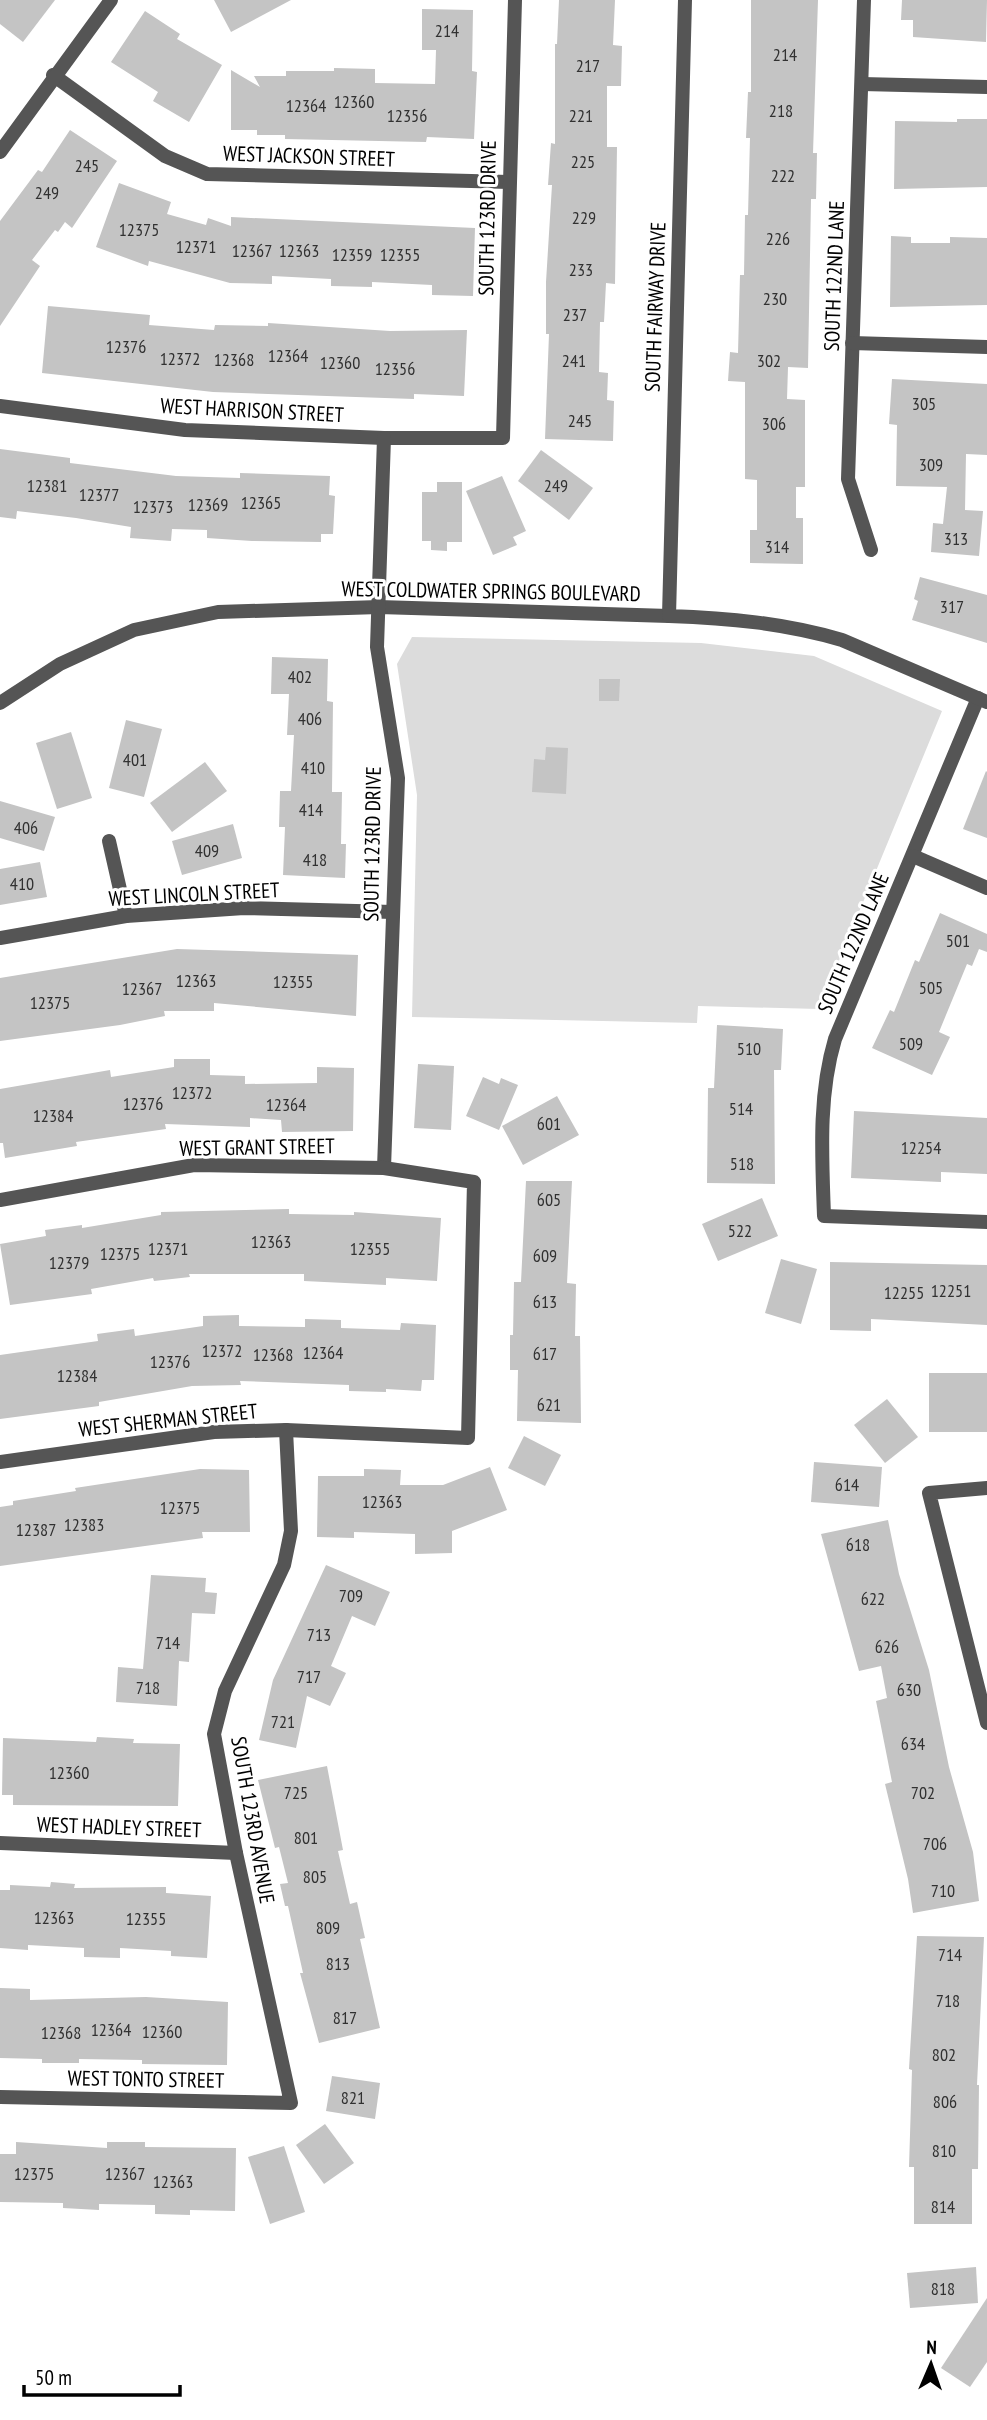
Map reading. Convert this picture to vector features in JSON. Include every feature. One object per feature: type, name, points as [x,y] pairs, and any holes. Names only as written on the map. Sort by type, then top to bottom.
[{"type":"street","points":[[0,152],[53,75],[111,0]]},
{"type":"street","name":"SOUTH 123RD DRIVE","points":[[503,438],[514,0]]},
{"type":"street","name":"SOUTH FAIRWAY DRIVE","points":[[668,616],[685,0]]},
{"type":"street","name":"SOUTH 122ND LANE","points":[[864,0],[848,479],[872,550]]},
{"type":"street","name":"WEST JACKSON STREET","points":[[53,75],[165,156],[207,174],[509,182]]},
{"type":"street","points":[[862,84],[987,87]]},
{"type":"street","points":[[852,343],[987,347]]},
{"type":"street","name":"WEST HARRISON STREET","points":[[0,406],[185,430],[384,438],[503,438]]},
{"type":"street","name":"SOUTH 123RD DRIVE","points":[[384,438],[377,647],[398,778],[384,1168]]},
{"type":"street","name":"WEST COLDWATER SPRINGS BOULEVARD","points":[[0,703],[60,664],[134,630],[218,612],[379,607],[745,619],[842,640],[982,700]]},
{"type":"street","name":"SOUTH 122ND LANE","points":[[982,700],[835,1040],[826,1069],[822,1146],[824,1216],[987,1222]]},
{"type":"street","points":[[108,841],[126,916]]},
{"type":"street","points":[[913,856],[987,888]]},
{"type":"street","name":"WEST LINCOLN STREET","points":[[0,938],[126,916],[244,908],[393,912]]},
{"type":"street","name":"WEST GRANT STREET","points":[[0,1200],[194,1165],[384,1168],[474,1182],[468,1438]]},
{"type":"street","name":"WEST SHERMAN STREET","points":[[0,1462],[214,1432],[286,1430],[468,1438]]},
{"type":"street","name":"SOUTH 123RD AVENUE","points":[[286,1430],[292,1531],[284,1564],[225,1691],[214,1734],[236,1853],[291,2102]]},
{"type":"street","points":[[987,1488],[929,1493],[987,1723]]},
{"type":"street","name":"WEST HADLEY STREET","points":[[0,1843],[236,1853]]},
{"type":"street","name":"WEST TONTO STREET","points":[[0,2097],[291,2102]]},
{"type":"shaded area","points":[[412,637],[701,643],[814,656],[942,711],[819,1009],[698,1006],[697,1023],[412,1017],[417,795],[397,664]]},
{"type":"building","points":[[0,0],[55,0],[23,42],[0,24]]},
{"type":"building","points":[[214,0],[291,0],[231,32]]},
{"type":"building","points":[[559,0],[615,0],[613,45],[622,46],[621,86],[607,86],[607,147],[617,147],[615,284],[606,283],[604,322],[600,322],[599,372],[608,373],[607,400],[614,401],[613,441],[545,439],[549,334],[546,334],[546,282],[552,185],[548,185],[551,143],[555,144],[555,44]]},
{"type":"building","points":[[751,0],[818,0],[813,153],[817,153],[816,199],[811,199],[808,368],[788,367],[787,399],[805,400],[805,487],[796,487],[796,518],[803,518],[803,564],[750,563],[750,530],[757,530],[757,480],[745,479],[745,382],[728,381],[730,352],[738,353],[740,275],[744,275],[745,215],[748,215],[750,138],[746,138],[748,92],[751,92]]},
{"type":"building","points":[[902,0],[987,0],[986,42],[913,37],[913,20],[901,20]]},
{"type":"building","points":[[422,9],[473,10],[472,71],[477,72],[474,139],[427,137],[426,142],[285,139],[285,135],[257,135],[257,130],[231,130],[231,70],[260,87],[254,76],[286,76],[286,71],[334,71],[334,68],[375,69],[375,83],[435,84],[436,50],[422,50]]},
{"type":"building","points":[[145,11],[180,34],[177,39],[222,65],[189,122],[153,101],[158,92],[111,62]]},
{"type":"building","points":[[957,119],[987,119],[987,187],[894,189],[895,121],[957,122]]},
{"type":"building","points":[[70,130],[117,161],[72,228],[65,222],[58,232],[55,230],[32,260],[40,266],[0,326],[0,221],[38,170],[42,172]]},
{"type":"building","points":[[119,183],[171,202],[167,214],[206,225],[208,218],[231,226],[231,217],[475,228],[473,296],[432,295],[432,285],[372,282],[372,287],[331,286],[331,279],[272,276],[272,284],[230,283],[149,261],[148,266],[96,247]]},
{"type":"building","points":[[891,236],[911,237],[911,243],[950,243],[950,237],[987,238],[987,305],[890,307]]},
{"type":"building","points":[[48,306],[150,315],[149,325],[214,330],[215,325],[268,326],[268,323],[390,331],[467,330],[464,396],[414,394],[414,399],[213,392],[42,373]]},
{"type":"building","points":[[892,379],[987,384],[987,455],[966,454],[965,510],[983,511],[979,556],[931,552],[933,523],[943,524],[947,487],[896,486],[897,425],[889,424]]},
{"type":"building","points":[[0,449],[70,458],[70,463],[176,476],[240,478],[240,473],[330,476],[329,495],[335,496],[333,534],[321,534],[321,542],[252,541],[207,538],[207,530],[172,529],[171,541],[130,538],[131,527],[76,518],[17,511],[16,519],[0,517]]},
{"type":"building","points":[[541,450],[593,488],[569,520],[518,481]]},
{"type":"building","points":[[502,476],[526,531],[513,537],[517,545],[493,555],[466,491]]},
{"type":"building","points":[[437,482],[462,482],[462,542],[447,542],[447,551],[431,550],[431,541],[422,541],[422,492],[437,492]]},
{"type":"building","points":[[920,577],[987,595],[987,643],[912,620],[918,601],[914,599]]},
{"type":"building","points":[[272,657],[328,659],[327,701],[333,702],[332,792],[342,792],[341,844],[346,844],[345,878],[283,875],[285,827],[279,827],[280,791],[291,791],[294,735],[287,735],[289,694],[271,694]]},
{"type":"building","points":[[599,679],[620,679],[619,701],[599,701]]},
{"type":"building","points":[[126,720],[162,729],[144,797],[109,788]]},
{"type":"building","points":[[71,732],[92,798],[57,809],[36,743]]},
{"type":"building","points":[[546,747],[568,748],[566,794],[532,792],[534,759],[545,760]]},
{"type":"building","points":[[205,762],[227,791],[172,832],[150,803]]},
{"type":"building","points":[[987,772],[987,838],[963,829]]},
{"type":"building","points":[[0,801],[55,817],[44,851],[0,838]]},
{"type":"building","points":[[233,824],[242,858],[182,875],[172,841]]},
{"type":"building","points":[[40,862],[47,897],[0,905],[0,869]]},
{"type":"building","points":[[940,913],[987,934],[987,952],[979,949],[972,966],[967,964],[939,1032],[950,1037],[932,1075],[872,1048],[890,1010],[894,1012],[915,960],[919,962]]},
{"type":"building","points":[[177,949],[358,955],[356,1016],[214,1003],[214,1011],[164,1011],[165,1016],[120,1025],[0,1041],[0,978]]},
{"type":"building","points":[[717,1025],[783,1029],[781,1070],[774,1070],[775,1184],[707,1183],[708,1088],[714,1088]]},
{"type":"building","points":[[174,1059],[210,1059],[210,1075],[245,1076],[245,1084],[317,1083],[317,1067],[354,1068],[353,1131],[282,1132],[281,1120],[250,1118],[250,1127],[165,1124],[166,1129],[76,1142],[77,1146],[5,1158],[3,1143],[0,1143],[0,1089],[110,1070],[111,1077],[174,1067]]},
{"type":"building","points":[[418,1064],[454,1066],[451,1130],[414,1128]]},
{"type":"building","points":[[483,1077],[499,1084],[501,1078],[518,1085],[499,1130],[466,1116]]},
{"type":"building","points":[[557,1096],[579,1135],[523,1165],[502,1126]]},
{"type":"building","points":[[854,1111],[987,1118],[987,1174],[941,1172],[941,1182],[851,1178]]},
{"type":"building","points":[[526,1181],[572,1181],[567,1283],[576,1284],[575,1336],[580,1336],[581,1423],[517,1421],[518,1370],[510,1370],[510,1335],[513,1335],[514,1282],[521,1282]]},
{"type":"building","points":[[762,1198],[778,1236],[718,1261],[702,1224]]},
{"type":"building","points":[[289,1209],[289,1214],[354,1215],[354,1212],[441,1218],[437,1281],[386,1278],[386,1285],[304,1281],[304,1274],[189,1274],[190,1277],[154,1281],[153,1278],[91,1289],[92,1294],[10,1305],[0,1244],[46,1236],[45,1230],[82,1225],[82,1228],[161,1215],[161,1212]]},
{"type":"building","points":[[781,1259],[817,1269],[801,1324],[765,1313]]},
{"type":"building","points":[[830,1262],[987,1265],[987,1325],[871,1319],[871,1331],[830,1330]]},
{"type":"building","points":[[239,1315],[239,1326],[305,1327],[305,1319],[341,1320],[341,1328],[400,1330],[401,1323],[436,1325],[434,1380],[422,1380],[421,1391],[386,1389],[386,1392],[349,1391],[349,1385],[240,1381],[241,1385],[192,1386],[99,1402],[99,1406],[0,1419],[0,1355],[98,1341],[97,1334],[134,1329],[135,1336],[203,1326],[203,1316]]},
{"type":"building","points":[[929,1373],[987,1373],[987,1432],[929,1432]]},
{"type":"building","points":[[887,1399],[918,1437],[885,1463],[854,1425]]},
{"type":"building","points":[[524,1436],[561,1455],[545,1486],[508,1468]]},
{"type":"building","points":[[814,1462],[882,1467],[879,1507],[811,1502]]},
{"type":"building","points":[[490,1467],[507,1510],[452,1531],[452,1553],[415,1554],[415,1534],[354,1532],[354,1538],[317,1537],[318,1476],[364,1476],[364,1469],[401,1470],[400,1485],[443,1485]]},
{"type":"building","points":[[200,1469],[249,1470],[250,1532],[202,1532],[203,1538],[0,1566],[0,1507],[13,1505],[13,1501],[76,1491],[75,1488]]},
{"type":"building","points":[[888,1520],[899,1574],[929,1670],[949,1767],[973,1852],[979,1901],[913,1913],[908,1879],[885,1784],[892,1782],[876,1701],[887,1698],[881,1666],[859,1671],[821,1534]]},
{"type":"building","points":[[326,1565],[390,1592],[375,1626],[352,1616],[331,1666],[346,1673],[330,1706],[307,1696],[296,1748],[259,1740],[273,1680]]},
{"type":"building","points":[[151,1575],[206,1578],[205,1592],[217,1593],[215,1614],[192,1613],[189,1662],[179,1661],[177,1706],[116,1702],[118,1667],[143,1669]]},
{"type":"building","points":[[97,1737],[134,1739],[133,1743],[180,1744],[178,1806],[13,1805],[13,1795],[2,1795],[3,1738],[96,1742]]},
{"type":"building","points":[[327,1766],[343,1850],[338,1851],[350,1904],[357,1902],[365,1938],[360,1939],[380,2028],[319,2043],[300,1973],[303,1973],[288,1906],[285,1906],[280,1884],[288,1883],[279,1847],[275,1848],[258,1780]]},
{"type":"building","points":[[51,1882],[75,1884],[74,1888],[166,1887],[166,1893],[211,1896],[207,1958],[171,1956],[171,1951],[120,1948],[120,1958],[84,1957],[84,1948],[28,1945],[28,1950],[0,1948],[0,1890],[10,1890],[10,1885],[50,1887]]},
{"type":"building","points":[[917,1936],[984,1937],[977,2085],[978,2169],[972,2169],[972,2224],[914,2224],[914,2167],[909,2167],[912,2070],[909,2069]]},
{"type":"building","points":[[0,1988],[30,1989],[30,2000],[146,1997],[228,2002],[227,2065],[142,2064],[142,2060],[79,2059],[79,2063],[42,2063],[42,2059],[0,2058]]},
{"type":"building","points":[[332,2076],[380,2083],[375,2119],[326,2111]]},
{"type":"building","points":[[325,2124],[354,2163],[324,2184],[296,2145]]},
{"type":"building","points":[[16,2142],[107,2148],[107,2142],[145,2142],[145,2147],[236,2148],[235,2211],[190,2210],[190,2215],[155,2214],[155,2205],[99,2204],[99,2210],[63,2208],[63,2203],[0,2202],[0,2154],[16,2154]]},
{"type":"building","points":[[284,2146],[305,2212],[270,2224],[248,2157]]},
{"type":"building","points":[[976,2267],[978,2303],[910,2308],[907,2273]]},
{"type":"building","points":[[987,2298],[987,2362],[970,2387],[941,2368]]}]
